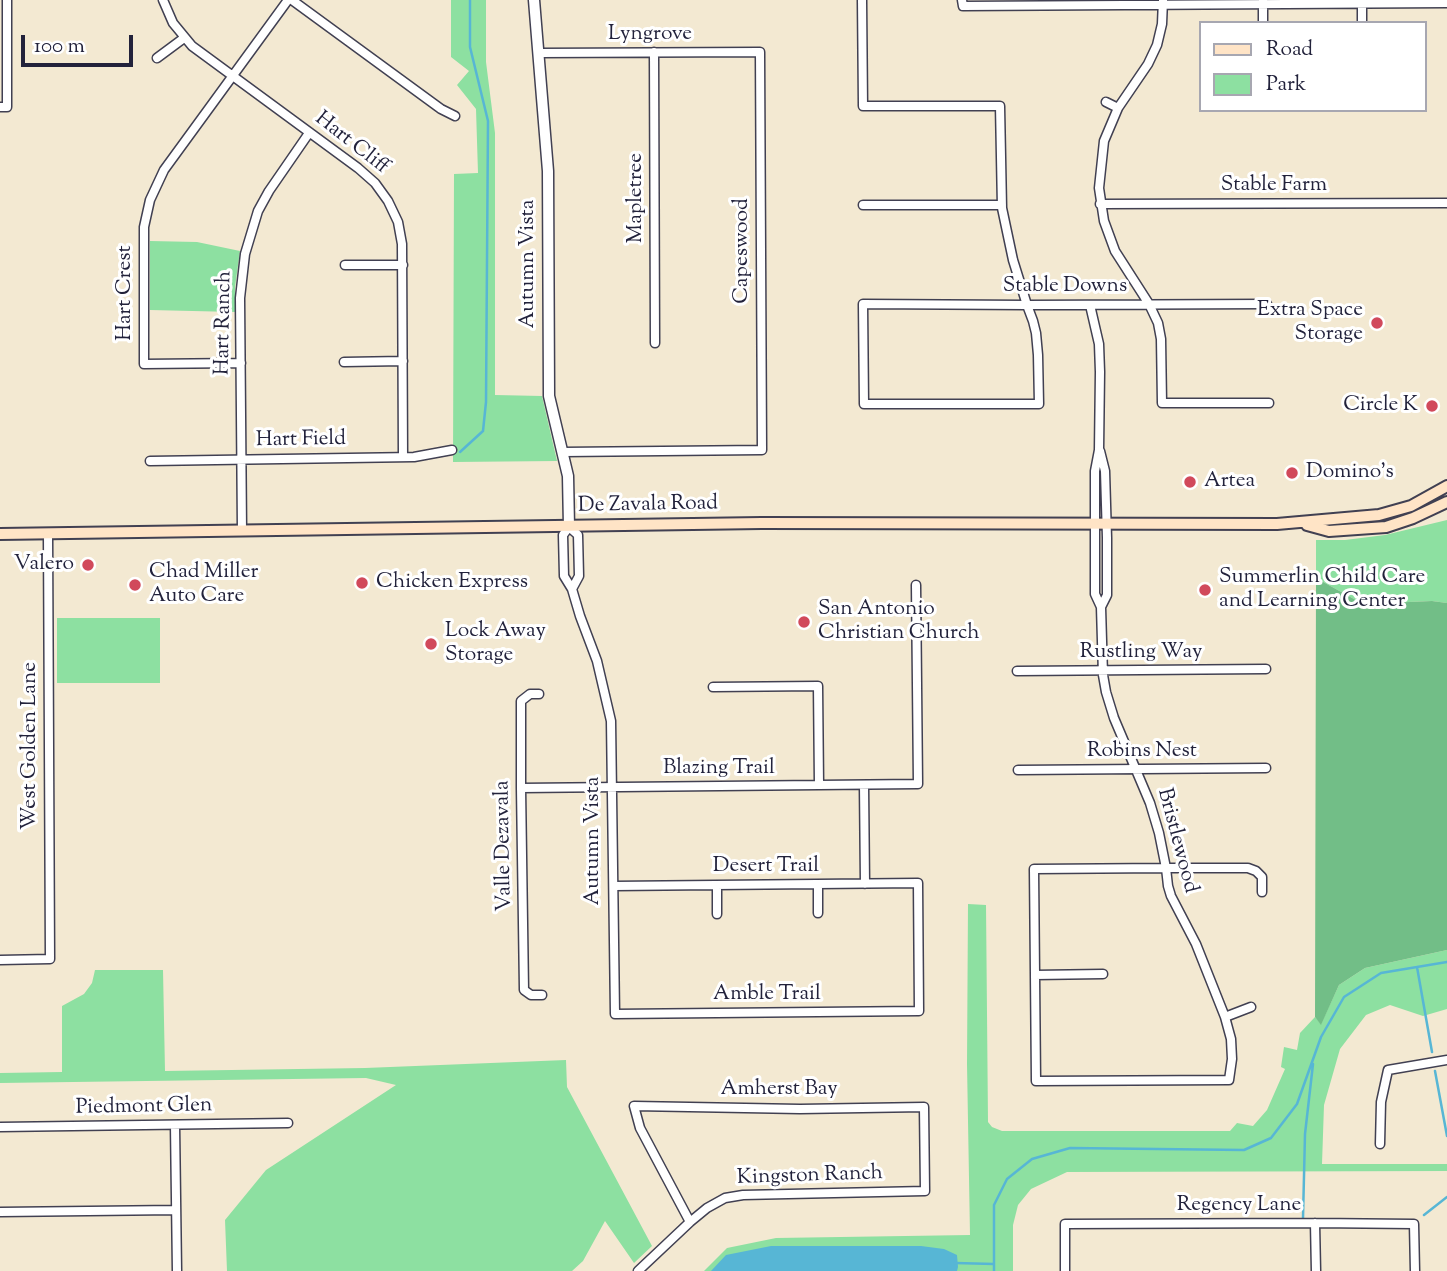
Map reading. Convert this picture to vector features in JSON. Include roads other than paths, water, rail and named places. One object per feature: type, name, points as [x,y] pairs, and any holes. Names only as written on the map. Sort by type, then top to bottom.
[{"type":"main road","name":"De Zavala Road","points":[[0,534],[762,523],[1297,523],[1387,513],[1411,506],[1447,486]]},
{"type":"main road","name":"De Zavala Road","points":[[1297,523],[1329,531],[1371,529],[1402,522],[1447,502]]},
{"type":"street","points":[[4,107],[7,0]]},
{"type":"street","name":"Hart Cliff","points":[[163,0],[173,23],[184,37],[232,77],[358,168],[382,192],[398,222],[403,265],[403,457]]},
{"type":"street","points":[[290,0],[441,109],[455,116]]},
{"type":"street","name":"Hart Crest","points":[[240,363],[144,365],[144,227],[150,200],[164,170],[290,0]]},
{"type":"street","name":"Autumn Vista","points":[[534,0],[548,171],[549,396],[569,484],[569,527],[563,535],[564,576],[572,589],[609,704],[612,737],[615,1014]]},
{"type":"street","points":[[862,0],[863,106],[1000,106],[1002,205],[1006,234],[1027,305]]},
{"type":"street","points":[[1163,2],[1157,45],[1148,64],[1118,108],[1104,141],[1101,156],[1101,204],[1106,229],[1115,251],[1158,323],[1161,339],[1162,403],[1269,403]]},
{"type":"street","points":[[1263,2],[1263,21]]},
{"type":"street","points":[[1362,21],[1363,2]]},
{"type":"street","points":[[962,3],[1447,3]]},
{"type":"street","points":[[157,58],[184,37]]},
{"type":"street","name":"Lyngrove","points":[[539,52],[760,52]]},
{"type":"street","name":"Mapletree","points":[[654,52],[655,343]]},
{"type":"street","name":"Capeswood","points":[[563,452],[762,450],[760,52]]},
{"type":"street","points":[[1136,80],[1146,87]]},
{"type":"street","points":[[1106,102],[1118,108]]},
{"type":"street","name":"Hart Ranch","points":[[242,531],[241,276],[251,232],[269,191],[309,133]]},
{"type":"street","points":[[155,165],[164,170]]},
{"type":"street","name":"Stable Farm","points":[[1101,204],[1447,203]]},
{"type":"street","points":[[863,205],[1002,205]]},
{"type":"street","points":[[345,265],[403,265]]},
{"type":"street","name":"Stable Downs","points":[[1027,305],[1038,344],[1038,404],[864,404],[863,304],[1267,304]]},
{"type":"street","points":[[1090,304],[1099,344],[1099,450]]},
{"type":"street","points":[[344,362],[404,361]]},
{"type":"street","name":"Hart Field","points":[[150,461],[403,457],[452,450]]},
{"type":"street","name":"Bristlewood","points":[[1099,450],[1105,471],[1107,595],[1101,607]]},
{"type":"street","name":"Bristlewood","points":[[1035,975],[1036,1081],[1229,1080],[1232,1049],[1225,1017],[1196,944],[1175,905],[1159,832],[1110,705],[1103,670],[1101,607],[1095,594],[1095,471],[1099,450]]},
{"type":"street","name":"Autumn Vista","points":[[569,527],[578,535],[579,576],[572,589]]},
{"type":"street","name":"West Golden Lane","points":[[0,960],[50,959],[48,533]]},
{"type":"street","name":"Blazing Trail","points":[[521,788],[918,784],[916,585]]},
{"type":"street","name":"Rustling Way","points":[[1017,671],[1266,669]]},
{"type":"street","points":[[713,687],[818,686],[819,785]]},
{"type":"street","name":"Valle Dezavala","points":[[539,694],[530,694],[522,701],[521,788],[524,990],[531,995],[542,995]]},
{"type":"street","name":"Robins Nest","points":[[1018,770],[1266,768]]},
{"type":"street","points":[[864,785],[865,884]]},
{"type":"street","points":[[1103,974],[1035,975],[1034,869],[1248,869],[1256,871],[1262,877],[1262,892]]},
{"type":"street","name":"Desert Trail","points":[[614,886],[918,883],[919,1011]]},
{"type":"street","points":[[818,884],[818,913]]},
{"type":"street","points":[[716,885],[717,914]]},
{"type":"street","points":[[1225,1017],[1251,1007]]},
{"type":"street","name":"Amble Trail","points":[[615,1014],[919,1011]]},
{"type":"street","points":[[1380,1144],[1381,1102],[1388,1070],[1447,1060]]},
{"type":"street","name":"Amherst Bay","points":[[690,1222],[640,1128],[634,1106],[800,1109],[924,1107],[925,1191]]},
{"type":"street","name":"Piedmont Glen","points":[[0,1127],[288,1123]]},
{"type":"street","points":[[175,1125],[177,1271]]},
{"type":"street","name":"Kingston Ranch","points":[[638,1271],[690,1222],[725,1198],[743,1195],[925,1191]]},
{"type":"street","points":[[0,1212],[176,1210]]},
{"type":"street","points":[[1315,1223],[1316,1271]]},
{"type":"street","name":"Regency Lane","points":[[1065,1271],[1065,1224],[1315,1223],[1414,1224],[1415,1271]]},
{"type":"water","points":[[771,1246],[921,1246],[944,1249],[957,1255],[958,1267],[957,1271],[711,1271],[726,1255]]},
{"type":"waterway","points":[[460,452],[483,431],[486,402],[488,121],[470,47],[470,0]]},
{"type":"waterway","points":[[994,1271],[994,1205],[1007,1179],[1032,1159],[1070,1148],[1244,1150],[1271,1138],[1297,1104],[1321,1037],[1344,997],[1381,973],[1447,962]]},
{"type":"waterway","points":[[1417,967],[1432,1052]]},
{"type":"waterway","points":[[1303,1218],[1305,1134],[1313,1064]]},
{"type":"waterway","points":[[1435,1071],[1447,1136]]},
{"type":"waterway","points":[[1424,1215],[1447,1197]]},
{"type":"waterway","points":[[955,1263],[994,1264]]},
{"type":"place","name":"Extra Space Storage","points":[[1377,323]]},
{"type":"place","name":"Circle K","points":[[1432,406]]},
{"type":"place","name":"Domino's","points":[[1292,473]]},
{"type":"place","name":"Artea","points":[[1190,482]]},
{"type":"place","name":"Valero","points":[[88,565]]},
{"type":"place","name":"Chicken Express","points":[[362,583]]},
{"type":"place","name":"Chad Miller Auto Care","points":[[135,585]]},
{"type":"place","name":"Summerlin Child Care and Learning Center","points":[[1205,590]]},
{"type":"place","name":"San Antonio Christian Church","points":[[804,622]]},
{"type":"place","name":"Lock Away Storage","points":[[431,644]]}]
